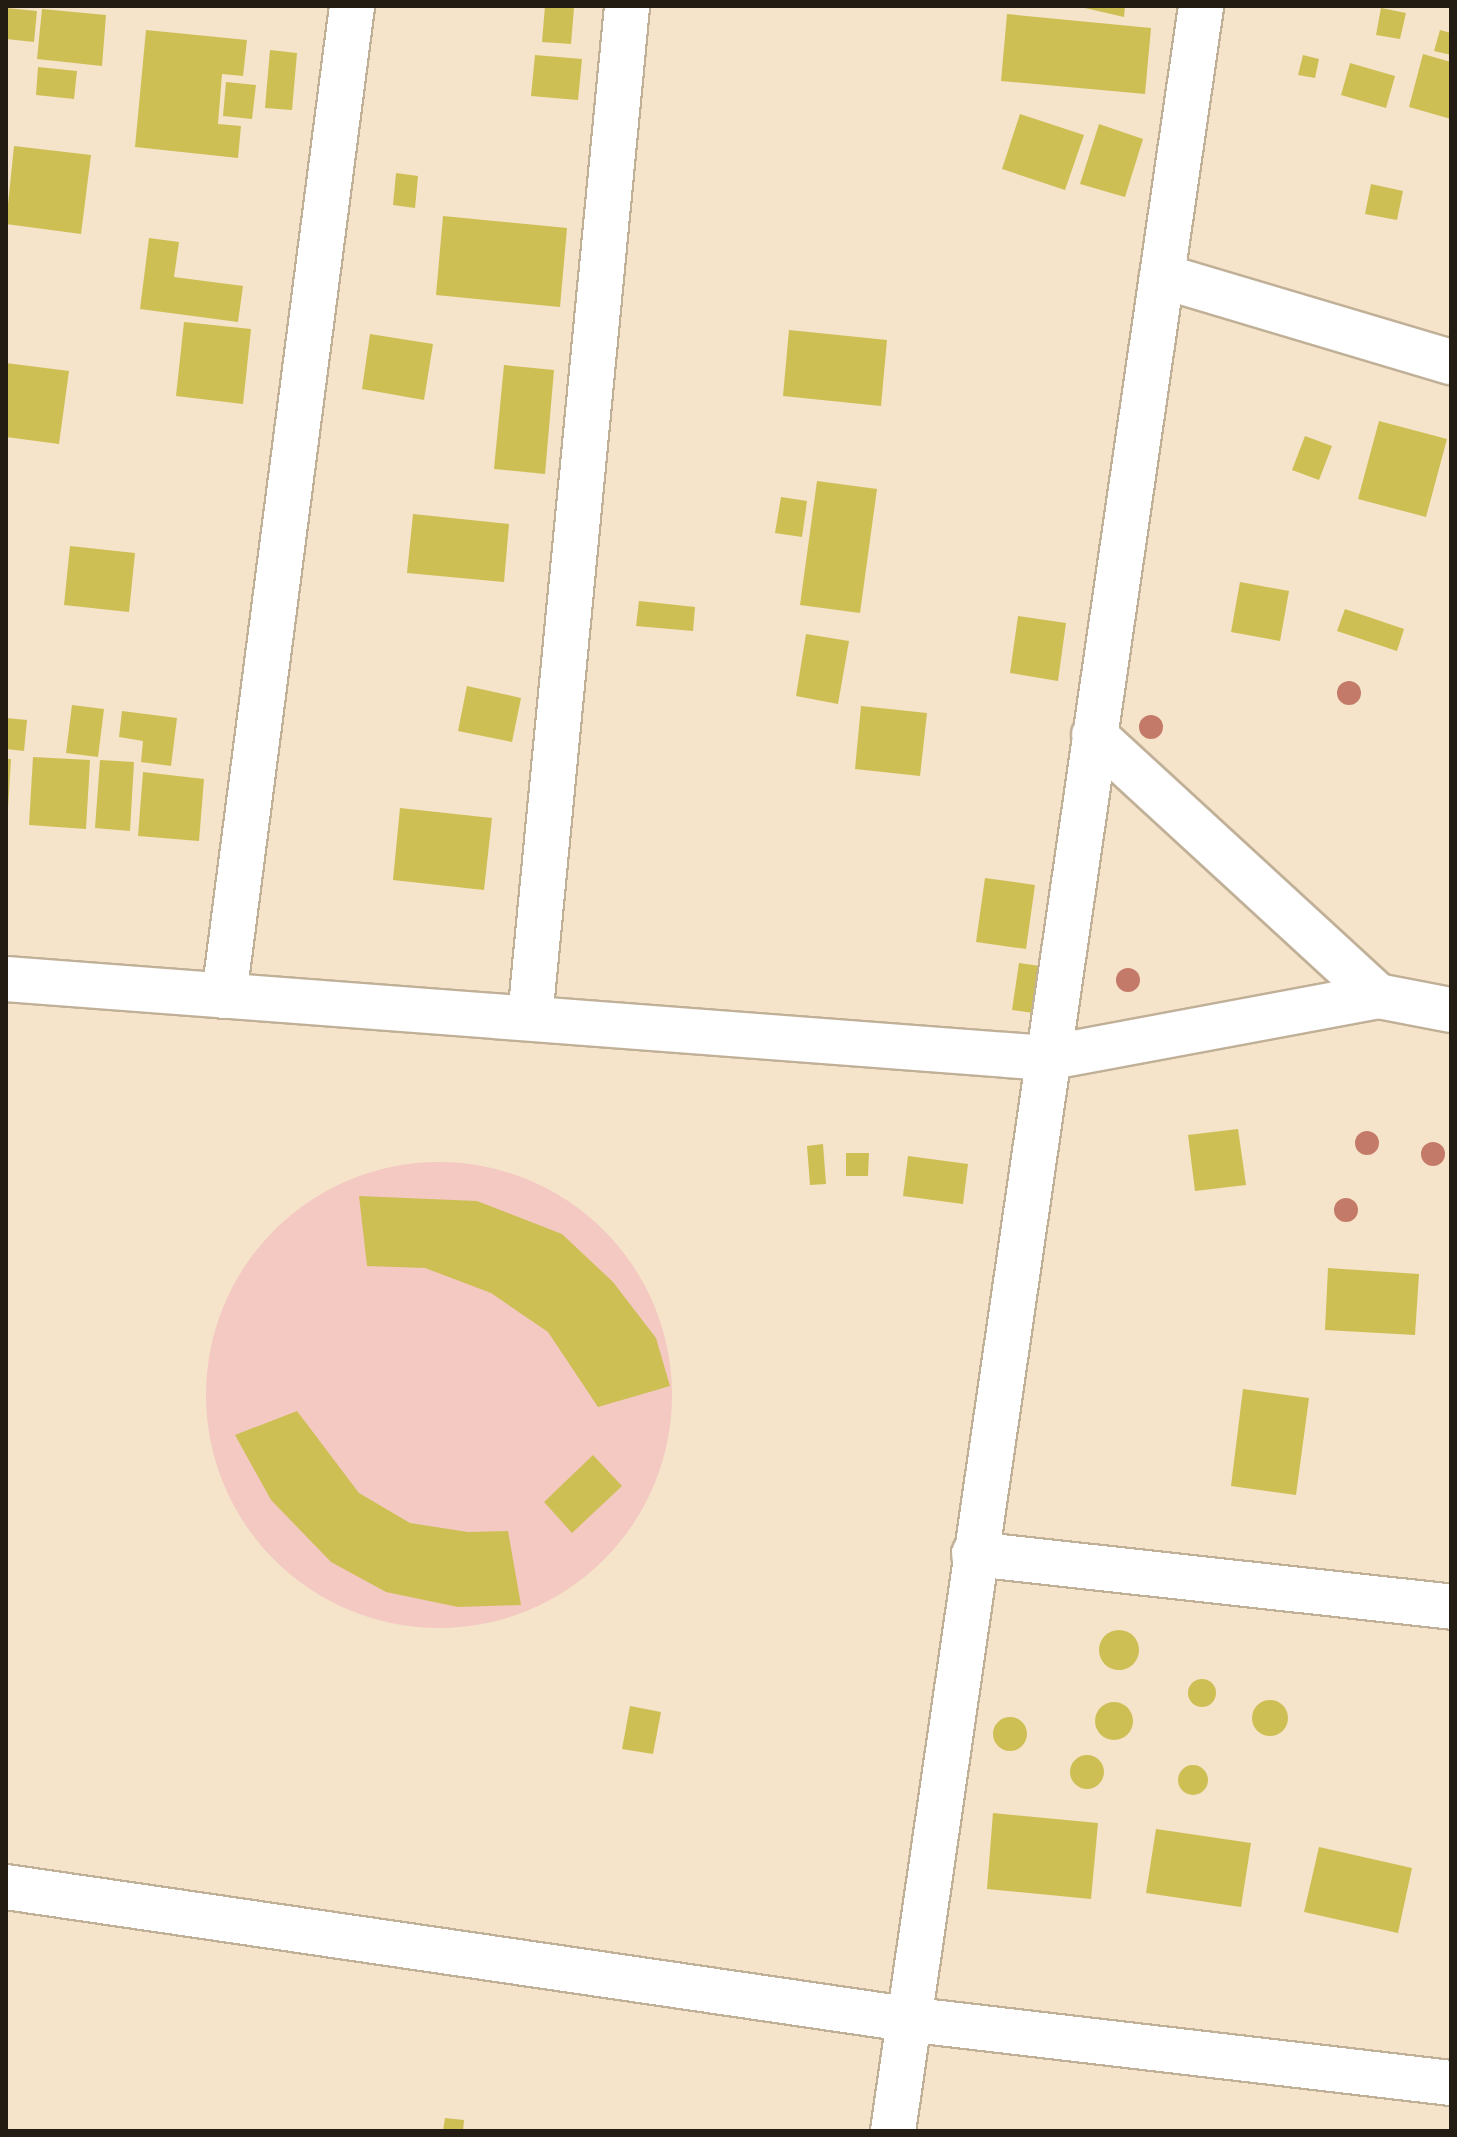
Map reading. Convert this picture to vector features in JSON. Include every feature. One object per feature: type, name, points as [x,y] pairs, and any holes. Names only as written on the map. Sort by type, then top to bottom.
[{"type":"street","points":[[224,996],[352,6]]},
{"type":"street","points":[[530,1018],[627,6]]},
{"type":"street","points":[[893,2131],[906,2019],[1201,6]]},
{"type":"street","points":[[1162,276],[1451,362]]},
{"type":"street","points":[[1094,735],[1378,996]]},
{"type":"street","points":[[6,979],[1047,1058],[1378,996],[1451,1010]]},
{"type":"street","points":[[974,1554],[1451,1607]]},
{"type":"street","points":[[6,1887],[906,2019],[1451,2083]]},
{"type":"shaded area","points":[[439,1162],[484,1167],[528,1180],[568,1201],[604,1230],[633,1266],[654,1306],[667,1350],[672,1395],[667,1440],[654,1484],[633,1524],[604,1560],[568,1589],[528,1610],[484,1623],[439,1628],[394,1623],[350,1610],[310,1589],[274,1560],[245,1524],[224,1484],[211,1440],[206,1395],[211,1350],[224,1306],[245,1266],[274,1230],[310,1201],[350,1180],[394,1167]]},
{"type":"building","points":[[545,6],[574,8],[571,44],[542,42]]},
{"type":"building","points":[[1076,6],[1125,6],[1124,17]]},
{"type":"building","points":[[6,8],[37,11],[34,42],[6,39]]},
{"type":"building","points":[[1381,8],[1406,13],[1400,39],[1376,35]]},
{"type":"building","points":[[42,9],[106,15],[102,66],[37,59]]},
{"type":"building","points":[[1007,14],[1151,28],[1145,94],[1001,81]]},
{"type":"building","points":[[146,30],[247,40],[243,76],[222,74],[218,124],[241,126],[238,158],[135,147]]},
{"type":"building","points":[[1440,30],[1451,33],[1451,55],[1434,51]]},
{"type":"building","points":[[270,50],[297,53],[292,110],[265,108]]},
{"type":"building","points":[[1423,54],[1451,62],[1451,119],[1409,107]]},
{"type":"building","points":[[535,55],[582,59],[578,100],[531,96]]},
{"type":"building","points":[[1303,55],[1319,59],[1315,78],[1298,75]]},
{"type":"building","points":[[1350,63],[1395,76],[1386,108],[1341,95]]},
{"type":"building","points":[[38,67],[77,71],[74,99],[36,95]]},
{"type":"building","points":[[226,82],[256,85],[252,119],[223,116]]},
{"type":"building","points":[[1020,114],[1084,135],[1065,190],[1002,169]]},
{"type":"building","points":[[1099,124],[1143,139],[1125,197],[1080,184]]},
{"type":"building","points":[[14,146],[91,155],[81,234],[6,224]]},
{"type":"building","points":[[396,173],[418,176],[415,208],[393,205]]},
{"type":"building","points":[[1371,184],[1403,191],[1397,220],[1365,214]]},
{"type":"building","points":[[443,216],[567,228],[560,307],[436,295]]},
{"type":"building","points":[[149,238],[179,242],[174,277],[243,286],[238,322],[140,309]]},
{"type":"building","points":[[184,322],[251,329],[243,404],[176,396]]},
{"type":"building","points":[[789,330],[887,340],[881,406],[783,396]]},
{"type":"building","points":[[370,334],[433,344],[424,400],[362,389]]},
{"type":"building","points":[[6,363],[69,371],[59,444],[6,437]]},
{"type":"building","points":[[504,365],[554,370],[545,474],[494,469]]},
{"type":"building","points":[[1379,421],[1447,439],[1426,517],[1358,499]]},
{"type":"building","points":[[1305,436],[1332,446],[1319,480],[1292,470]]},
{"type":"building","points":[[817,481],[877,489],[860,613],[800,605]]},
{"type":"building","points":[[781,497],[807,501],[802,537],[775,533]]},
{"type":"building","points":[[413,514],[509,524],[504,582],[407,573]]},
{"type":"building","points":[[70,546],[135,553],[129,612],[64,605]]},
{"type":"building","points":[[1240,582],[1289,591],[1280,641],[1231,632]]},
{"type":"building","points":[[639,601],[695,607],[693,631],[636,626]]},
{"type":"building","points":[[1345,609],[1404,629],[1397,651],[1337,631]]},
{"type":"building","points":[[1018,616],[1066,623],[1058,681],[1010,673]]},
{"type":"building","points":[[806,634],[849,641],[838,704],[796,696]]},
{"type":"building","points":[[467,686],[521,698],[512,742],[458,731]]},
{"type":"building","points":[[72,705],[104,709],[98,757],[66,753]]},
{"type":"building","points":[[861,706],[927,713],[920,776],[855,769]]},
{"type":"building","points":[[122,711],[177,718],[171,766],[141,762],[143,741],[119,737]]},
{"type":"building","points":[[6,718],[27,720],[24,751],[6,749]]},
{"type":"building","points":[[33,757],[90,760],[86,829],[29,825]]},
{"type":"building","points":[[6,759],[11,759],[8,808],[6,808]]},
{"type":"building","points":[[100,760],[134,762],[130,831],[95,828]]},
{"type":"building","points":[[143,772],[204,779],[199,841],[138,836]]},
{"type":"building","points":[[400,808],[492,818],[484,890],[393,880]]},
{"type":"building","points":[[985,878],[1035,885],[1026,949],[976,942]]},
{"type":"building","points":[[1019,963],[1040,966],[1033,1013],[1012,1010]]},
{"type":"building","points":[[1238,1129],[1246,1185],[1195,1191],[1188,1135]]},
{"type":"building","points":[[823,1144],[826,1184],[810,1185],[807,1146]]},
{"type":"building","points":[[846,1153],[869,1153],[868,1176],[846,1176]]},
{"type":"building","points":[[908,1156],[968,1164],[963,1204],[903,1196]]},
{"type":"building","points":[[359,1196],[477,1201],[562,1234],[613,1282],[656,1338],[670,1386],[598,1407],[548,1332],[491,1293],[425,1268],[367,1266]]},
{"type":"building","points":[[1328,1268],[1419,1274],[1415,1335],[1325,1330]]},
{"type":"building","points":[[1243,1389],[1309,1398],[1296,1495],[1231,1486]]},
{"type":"building","points":[[297,1411],[359,1493],[410,1523],[468,1532],[508,1531],[521,1605],[458,1607],[386,1592],[331,1562],[271,1500],[235,1435]]},
{"type":"building","points":[[593,1455],[622,1486],[572,1533],[544,1502]]},
{"type":"building","points":[[1119,1630],[1133,1636],[1139,1650],[1133,1664],[1119,1670],[1105,1664],[1099,1650],[1105,1636]]},
{"type":"building","points":[[1202,1679],[1212,1683],[1216,1693],[1212,1703],[1202,1707],[1192,1703],[1188,1693],[1192,1683]]},
{"type":"building","points":[[1270,1700],[1282,1706],[1288,1718],[1282,1730],[1270,1736],[1258,1730],[1252,1718],[1258,1706]]},
{"type":"building","points":[[1114,1702],[1128,1707],[1133,1721],[1128,1735],[1114,1740],[1100,1735],[1095,1721],[1100,1707]]},
{"type":"building","points":[[630,1706],[661,1712],[653,1754],[622,1749]]},
{"type":"building","points":[[1010,1717],[1022,1722],[1027,1734],[1022,1746],[1010,1751],[998,1746],[993,1734],[998,1722]]},
{"type":"building","points":[[1087,1755],[1099,1760],[1104,1772],[1099,1784],[1087,1789],[1075,1784],[1070,1772],[1075,1760]]},
{"type":"building","points":[[1193,1765],[1204,1769],[1208,1780],[1204,1791],[1193,1795],[1182,1791],[1178,1780],[1182,1769]]},
{"type":"building","points":[[993,1813],[1098,1823],[1091,1899],[987,1889]]},
{"type":"building","points":[[1156,1829],[1251,1843],[1241,1907],[1146,1893]]},
{"type":"building","points":[[1319,1847],[1412,1868],[1398,1933],[1304,1912]]},
{"type":"building","points":[[445,2118],[464,2120],[463,2131],[443,2131]]}]
